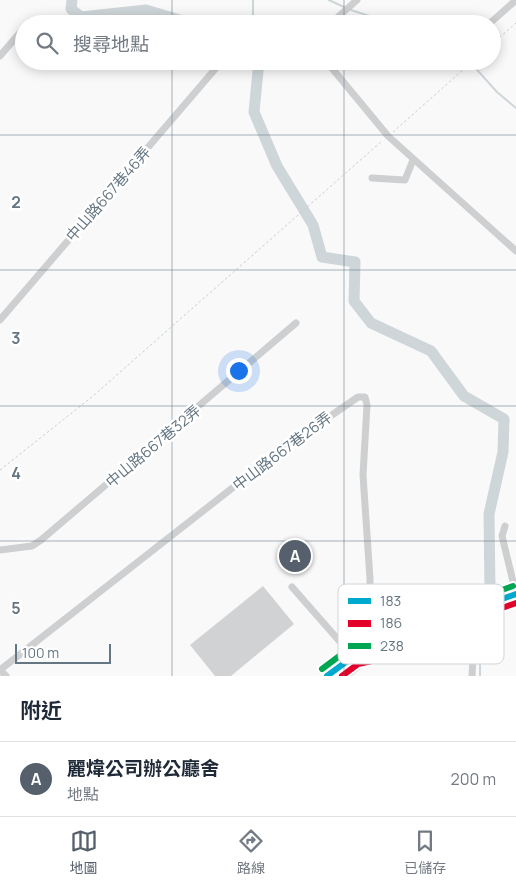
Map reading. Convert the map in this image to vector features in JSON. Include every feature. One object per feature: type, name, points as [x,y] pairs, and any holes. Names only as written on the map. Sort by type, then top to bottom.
[{"type":"street","points":[[340,15],[357,0]]},
{"type":"street","points":[[499,15],[516,0]]},
{"type":"street","points":[[0,56],[15,38]]},
{"type":"street","name":"中山路667巷46弄","points":[[0,320],[214,70]]},
{"type":"street","points":[[333,70],[388,136],[516,251]]},
{"type":"street","points":[[372,178],[405,180],[413,160]]},
{"type":"street","name":"中山路667巷32弄","points":[[0,550],[32,546],[41,540],[296,323]]},
{"type":"street","name":"中山路667巷26弄","points":[[0,670],[277,453],[358,397],[365,396],[367,405],[363,475],[370,584]]},
{"type":"street","points":[[504,598],[516,594],[502,536],[505,526]]},
{"type":"street","points":[[292,587],[338,638]]},
{"type":"street","points":[[327,676],[343,664]]},
{"type":"street","points":[[346,676],[360,665]]},
{"type":"street","points":[[0,670],[6,676]]},
{"type":"path","points":[[501,36],[516,23]]},
{"type":"path","points":[[0,470],[93,396],[310,205]]},
{"type":"building","points":[[296,545],[299,548],[302,545],[306,550],[293,560],[287,551]]},
{"type":"building","points":[[263,586],[294,624],[231,676],[215,676],[190,645]]},
{"type":"waterway","points":[[72,0],[71,9],[78,15]]},
{"type":"waterway","points":[[253,0],[253,15]]},
{"type":"waterway","points":[[329,0],[344,7]]},
{"type":"waterway","points":[[100,15],[146,10],[163,15]]},
{"type":"waterway","points":[[351,10],[366,15]]},
{"type":"waterway","points":[[258,70],[254,112],[277,166],[313,225],[322,257],[355,262],[354,301],[371,323],[431,351],[464,396],[504,419],[503,452],[489,514],[490,584]]},
{"type":"waterway","points":[[477,70],[497,92],[516,108]]},
{"type":"waterway","points":[[480,664],[480,676]]},
{"type":"transit line","name":"238","points":[[504,589],[513,586]]},
{"type":"transit line","name":"183","points":[[504,598],[516,594]]},
{"type":"transit line","name":"186","points":[[504,607],[516,603]]},
{"type":"transit line","name":"238","points":[[322,669],[338,657]]},
{"type":"transit line","name":"183","points":[[327,676],[343,664]]},
{"type":"transit line","name":"186","points":[[342,676],[358,664]]},
{"type":"place","name":"麗煒公司辦公廳舍","points":[[295,556]]}]
